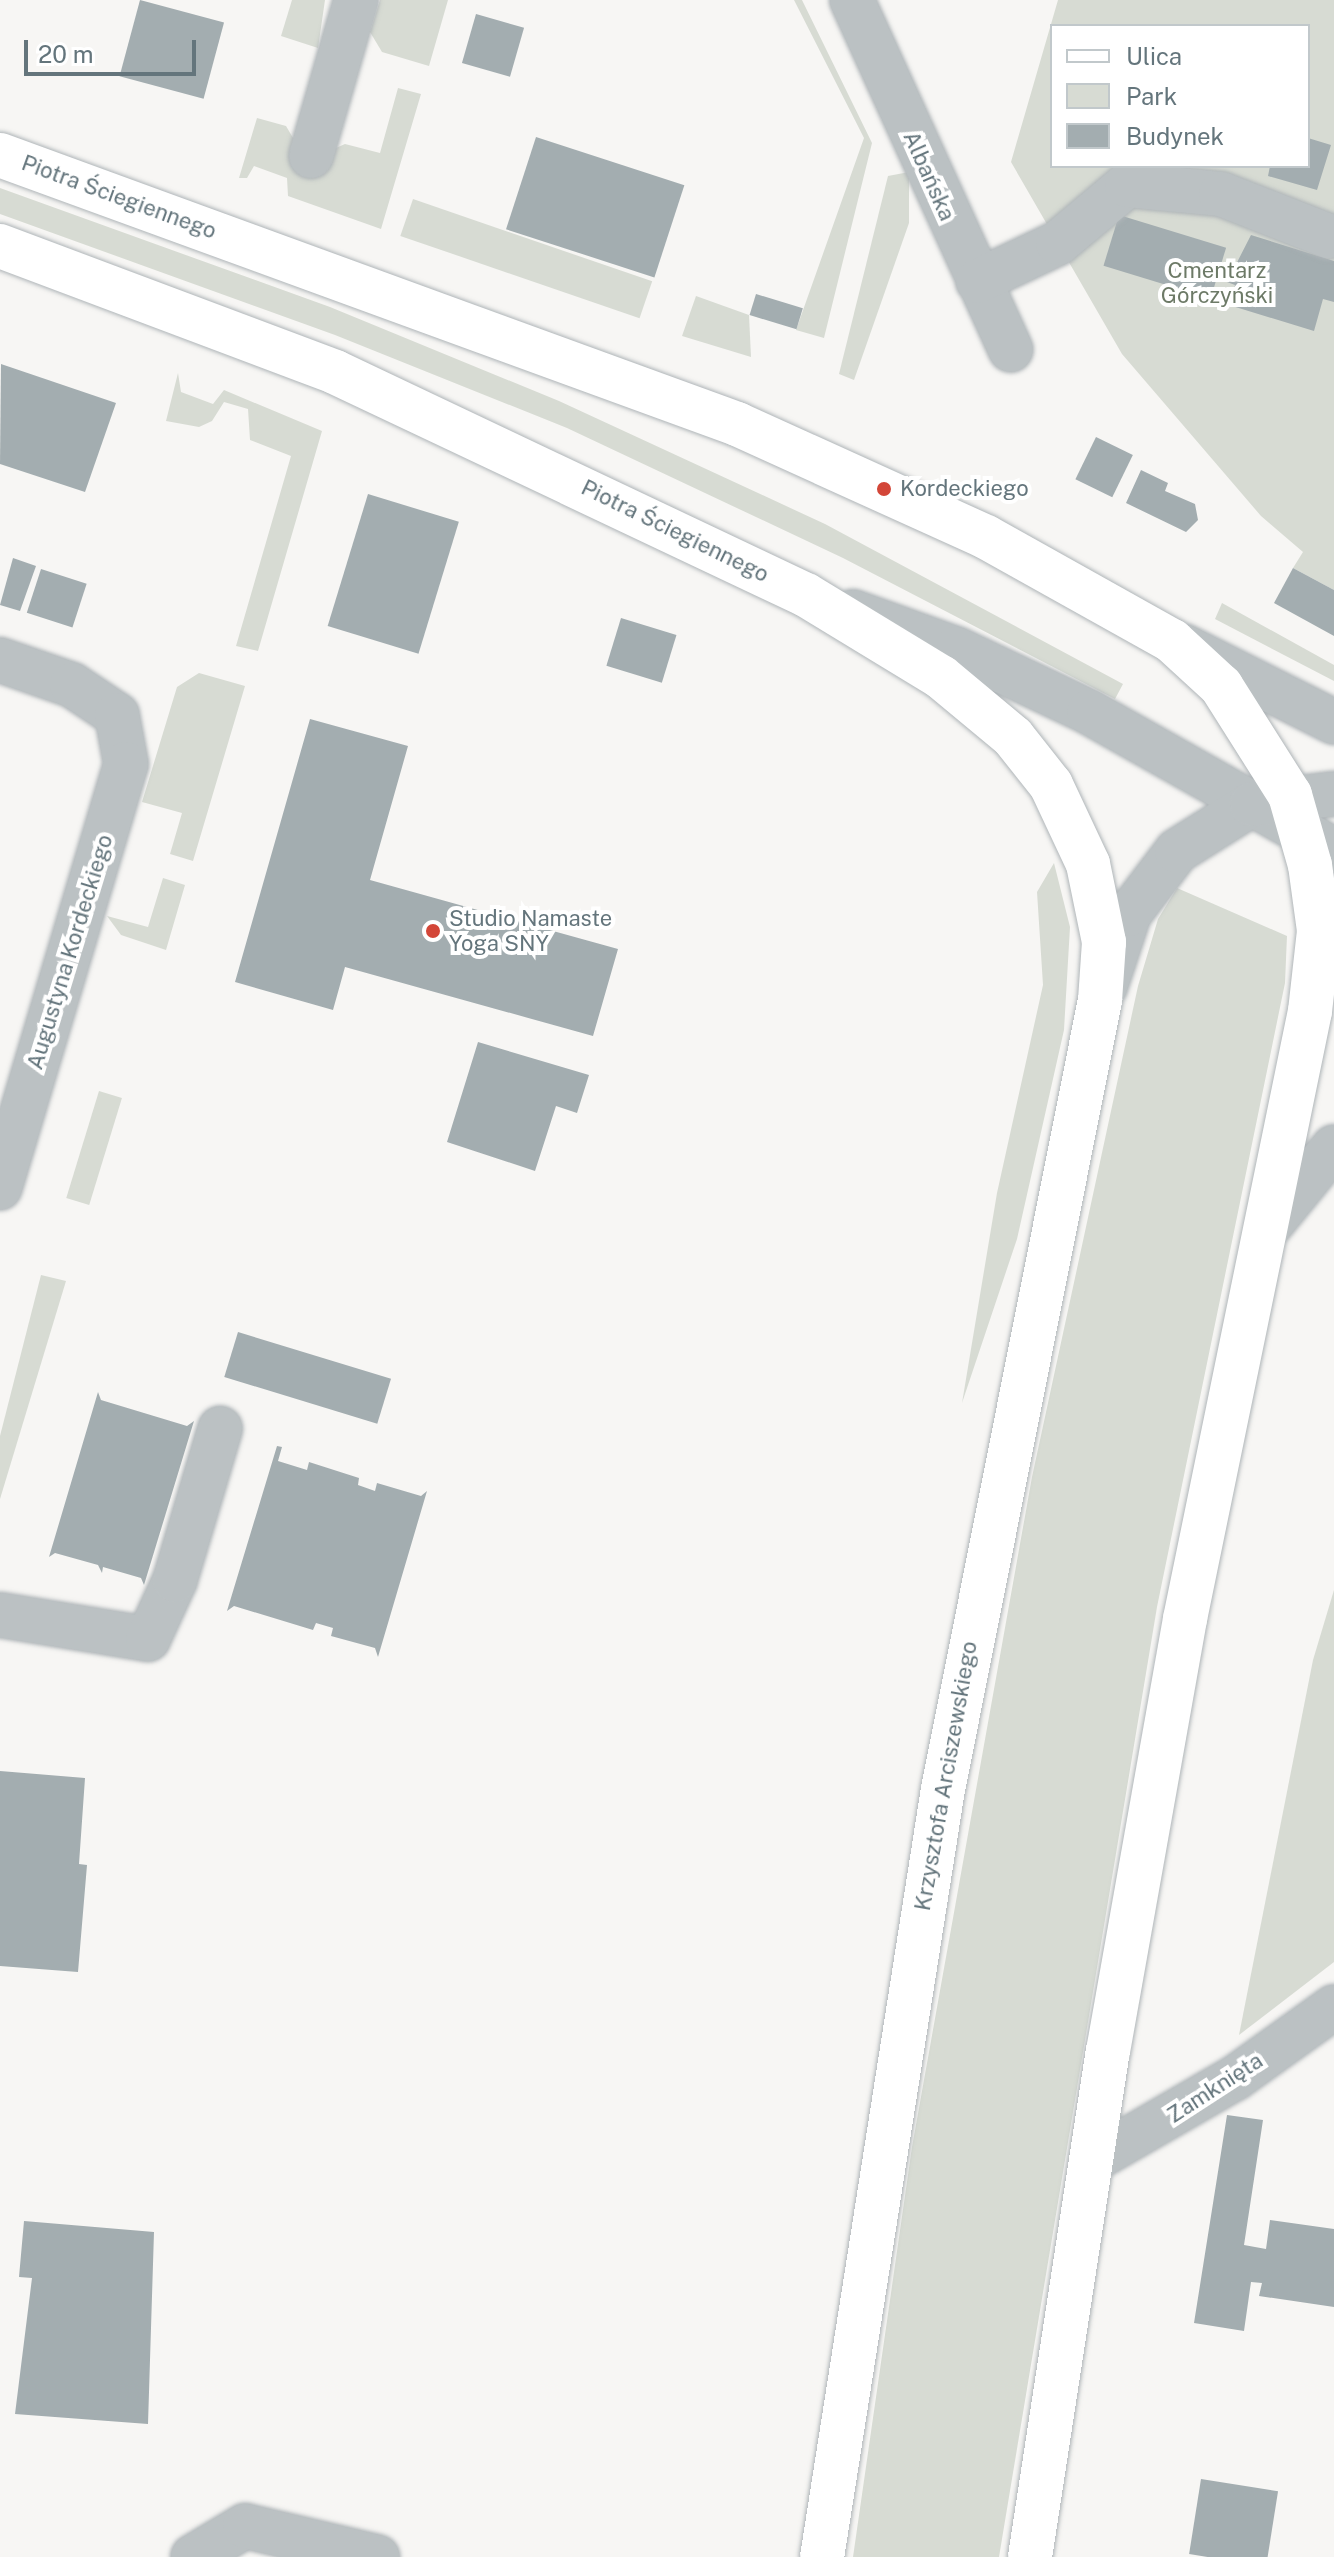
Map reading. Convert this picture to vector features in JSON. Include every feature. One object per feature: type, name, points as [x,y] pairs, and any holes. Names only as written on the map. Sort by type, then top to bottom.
[{"type":"main road","name":"Piotra Ściegiennego","points":[[0,155],[737,424],[986,537],[1172,641]]},
{"type":"main road","name":"Piotra Ściegiennego","points":[[0,246],[335,372],[806,595]]},
{"type":"main road","name":"Krzysztofa Arciszewskiego","points":[[806,595],[941,677],[1013,737],[1051,785],[1088,864],[1104,942],[1100,1000],[943,1789],[822,2557]]},
{"type":"main road","points":[[1030,2557],[1091,2161],[1185,1619],[1310,1011],[1319,931],[1295,821],[1221,686],[1172,641]]},
{"type":"street","points":[[311,156],[356,0]]},
{"type":"street","name":"Albańska","points":[[852,0],[1011,350]]},
{"type":"street","points":[[978,281],[1058,243],[1127,185],[1221,194],[1329,236]]},
{"type":"street","name":"Piotra Ściegiennego","points":[[806,595],[956,649],[1089,712],[1295,821]]},
{"type":"street","name":"Piotra Ściegiennego","points":[[1172,641],[1334,722]]},
{"type":"street","name":"Augustyna Kordeckiego","points":[[0,660],[72,685],[117,715],[126,764],[0,1188]]},
{"type":"street","name":"Krzysztofa Arciszewskiego","points":[[1100,1000],[1129,914],[1146,884],[1212,825],[1295,821],[1334,794]]},
{"type":"street","points":[[1266,1230],[1334,1147]]},
{"type":"street","points":[[0,1615],[148,1639],[175,1580],[220,1429]]},
{"type":"street","name":"Zamknięta","points":[[1091,2161],[1235,2078],[1334,2007]]},
{"type":"street","points":[[193,2557],[245,2526],[377,2557]]},
{"type":"green space","points":[[292,0],[325,0],[318,48],[281,36]]},
{"type":"green space","points":[[380,0],[448,0],[429,66],[382,52],[370,32]]},
{"type":"green space","points":[[794,0],[802,0],[872,143],[824,338],[796,330],[864,138]]},
{"type":"green space","name":"Cmentarz Górczyński","points":[[1058,0],[1334,0],[1334,590],[1293,568],[1303,552],[1261,516],[1122,354],[1011,162],[1050,28],[1050,168],[1310,168],[1310,24],[1051,24]]},
{"type":"green space","points":[[398,88],[421,94],[381,229],[288,196],[287,178],[254,166],[247,178],[239,178],[257,118],[286,126],[296,143],[327,152],[345,144],[380,153]]},
{"type":"green space","points":[[909,172],[909,223],[854,380],[839,374],[888,176]]},
{"type":"green space","points":[[0,188],[330,307],[559,401],[825,524],[1123,684],[1115,699],[843,558],[567,428],[335,335],[0,214]]},
{"type":"green space","points":[[413,199],[652,281],[640,318],[400,236]]},
{"type":"green space","points":[[696,296],[749,315],[751,357],[682,336]]},
{"type":"green space","points":[[178,373],[181,392],[213,404],[224,390],[322,431],[258,651],[236,646],[291,456],[250,440],[248,409],[224,402],[212,421],[199,427],[166,421]]},
{"type":"green space","points":[[1222,603],[1334,665],[1334,681],[1215,619]]},
{"type":"green space","points":[[199,673],[245,686],[193,861],[170,854],[182,813],[142,802],[177,687]]},
{"type":"green space","points":[[1054,863],[1070,927],[1064,1030],[1017,1239],[962,1403],[997,1193],[1043,985],[1037,892]]},
{"type":"green space","points":[[163,878],[185,885],[166,950],[121,935],[107,916],[148,927]]},
{"type":"green space","points":[[1177,888],[1287,936],[1285,983],[1157,1607],[999,2557],[853,2557],[912,2147],[1032,1477],[1138,986],[1158,919]]},
{"type":"green space","points":[[99,1091],[122,1098],[89,1205],[66,1198]]},
{"type":"green space","points":[[41,1275],[66,1281],[0,1499],[0,1436]]},
{"type":"green space","points":[[1334,1590],[1334,1962],[1239,2035],[1313,1660]]},
{"type":"building","points":[[140,0],[224,23],[204,99],[120,76]]},
{"type":"building","points":[[476,14],[524,28],[510,77],[462,63]]},
{"type":"building","points":[[536,137],[684,185],[654,277],[506,229]]},
{"type":"building","points":[[1310,139],[1331,145],[1317,190],[1268,176],[1270,168],[1310,168]]},
{"type":"building","points":[[1119,215],[1226,248],[1211,298],[1104,266]]},
{"type":"building","points":[[1251,235],[1334,261],[1334,302],[1323,299],[1314,331],[1229,305],[1235,285],[1227,282]]},
{"type":"building","points":[[756,294],[803,308],[796,329],[750,315]]},
{"type":"building","points":[[1,364],[116,403],[85,492],[0,464]]},
{"type":"building","points":[[1096,437],[1133,455],[1112,497],[1075,479]]},
{"type":"building","points":[[1141,470],[1168,483],[1165,491],[1195,504],[1198,520],[1186,532],[1126,503]]},
{"type":"building","points":[[368,494],[459,522],[419,654],[328,626]]},
{"type":"building","points":[[13,558],[36,566],[20,611],[0,605]]},
{"type":"building","points":[[1293,568],[1334,590],[1334,636],[1274,603]]},
{"type":"building","points":[[41,569],[87,584],[72,628],[27,613]]},
{"type":"building","points":[[621,618],[676,635],[662,683],[606,666]]},
{"type":"building","points":[[310,719],[408,746],[370,880],[618,949],[593,1036],[345,967],[333,1010],[235,982]]},
{"type":"building","points":[[478,1042],[589,1075],[577,1113],[556,1106],[535,1171],[447,1142]]},
{"type":"building","points":[[238,1332],[391,1379],[377,1424],[224,1377]]},
{"type":"building","points":[[98,1392],[101,1400],[187,1426],[194,1421],[144,1585],[141,1578],[103,1567],[102,1573],[98,1565],[55,1553],[49,1557]]},
{"type":"building","points":[[277,1446],[282,1447],[278,1461],[307,1470],[309,1462],[359,1478],[358,1485],[375,1491],[377,1483],[421,1496],[427,1491],[378,1657],[375,1648],[331,1636],[333,1628],[316,1623],[313,1630],[234,1606],[227,1611]]},
{"type":"building","points":[[0,1771],[85,1778],[79,1864],[87,1865],[78,1972],[0,1966]]},
{"type":"building","points":[[1227,2115],[1263,2120],[1244,2245],[1266,2249],[1270,2220],[1334,2229],[1334,2307],[1259,2296],[1262,2283],[1251,2282],[1244,2331],[1194,2323]]},
{"type":"building","points":[[24,2221],[154,2232],[148,2424],[15,2414],[32,2278],[19,2277]]},
{"type":"building","points":[[1201,2479],[1278,2491],[1268,2557],[1189,2554]]},
{"type":"place","name":"Kordeckiego","points":[[884,489]]},
{"type":"place","name":"Studio Namaste Yoga SNY","points":[[433,931]]}]
